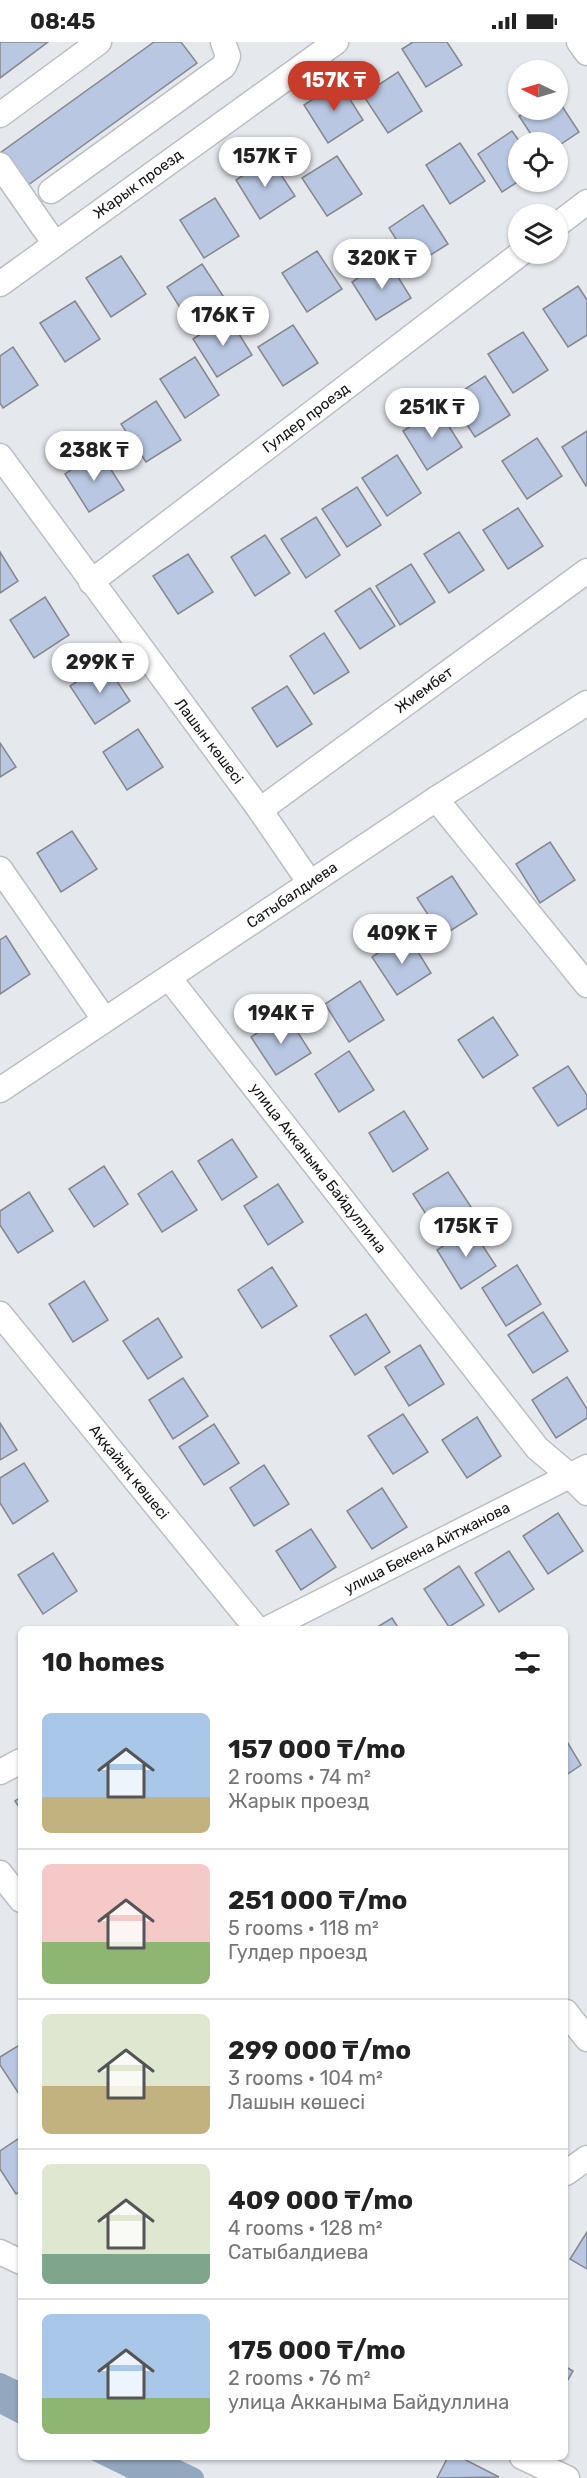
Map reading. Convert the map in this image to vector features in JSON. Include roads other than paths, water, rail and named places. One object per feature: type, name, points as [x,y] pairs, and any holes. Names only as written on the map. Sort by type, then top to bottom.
[{"type":"street","points":[[0,115],[99,42]]},
{"type":"street","points":[[51,191],[224,66],[228,56],[222,42]]},
{"type":"street","name":"Жарык проезд","points":[[0,284],[336,42]]},
{"type":"street","points":[[579,42],[587,53]]},
{"type":"street","points":[[0,165],[55,244]]},
{"type":"street","points":[[568,216],[587,202]]},
{"type":"street","name":"Гулдер проезд","points":[[91,582],[508,263]]},
{"type":"street","name":"Лашын көшесі","points":[[0,456],[260,810],[310,883]]},
{"type":"street","name":"Жиембет","points":[[260,810],[587,570]]},
{"type":"street","name":"Сатыбалдиева","points":[[0,1090],[104,1018],[169,978],[436,799],[587,703]]},
{"type":"street","points":[[436,799],[587,985]]},
{"type":"street","points":[[0,869],[104,1018]]},
{"type":"street","name":"улица Акканыма Байдуллина","points":[[169,978],[537,1448],[579,1471],[587,1493]]},
{"type":"street","name":"Аққайың көшесі","points":[[0,1314],[255,1626]]},
{"type":"street","name":"улица Бекена Айтжанова","points":[[273,1626],[579,1471]]},
{"type":"street","points":[[0,1772],[18,1763]]},
{"type":"street","points":[[0,1873],[18,1896]]},
{"type":"street","points":[[568,2015],[587,2039]]},
{"type":"street","points":[[568,2172],[587,2158]]},
{"type":"street","points":[[0,2252],[18,2261]]},
{"type":"street","points":[[528,2460],[567,2478]]},
{"type":"water","points":[[0,2385],[18,2394],[18,2423],[0,2414]]},
{"type":"water","points":[[91,2460],[150,2460],[187,2478],[128,2478]]},
{"type":"waterway","points":[[0,2383],[18,2392]]},
{"type":"waterway","points":[[157,2460],[194,2478]]}]
